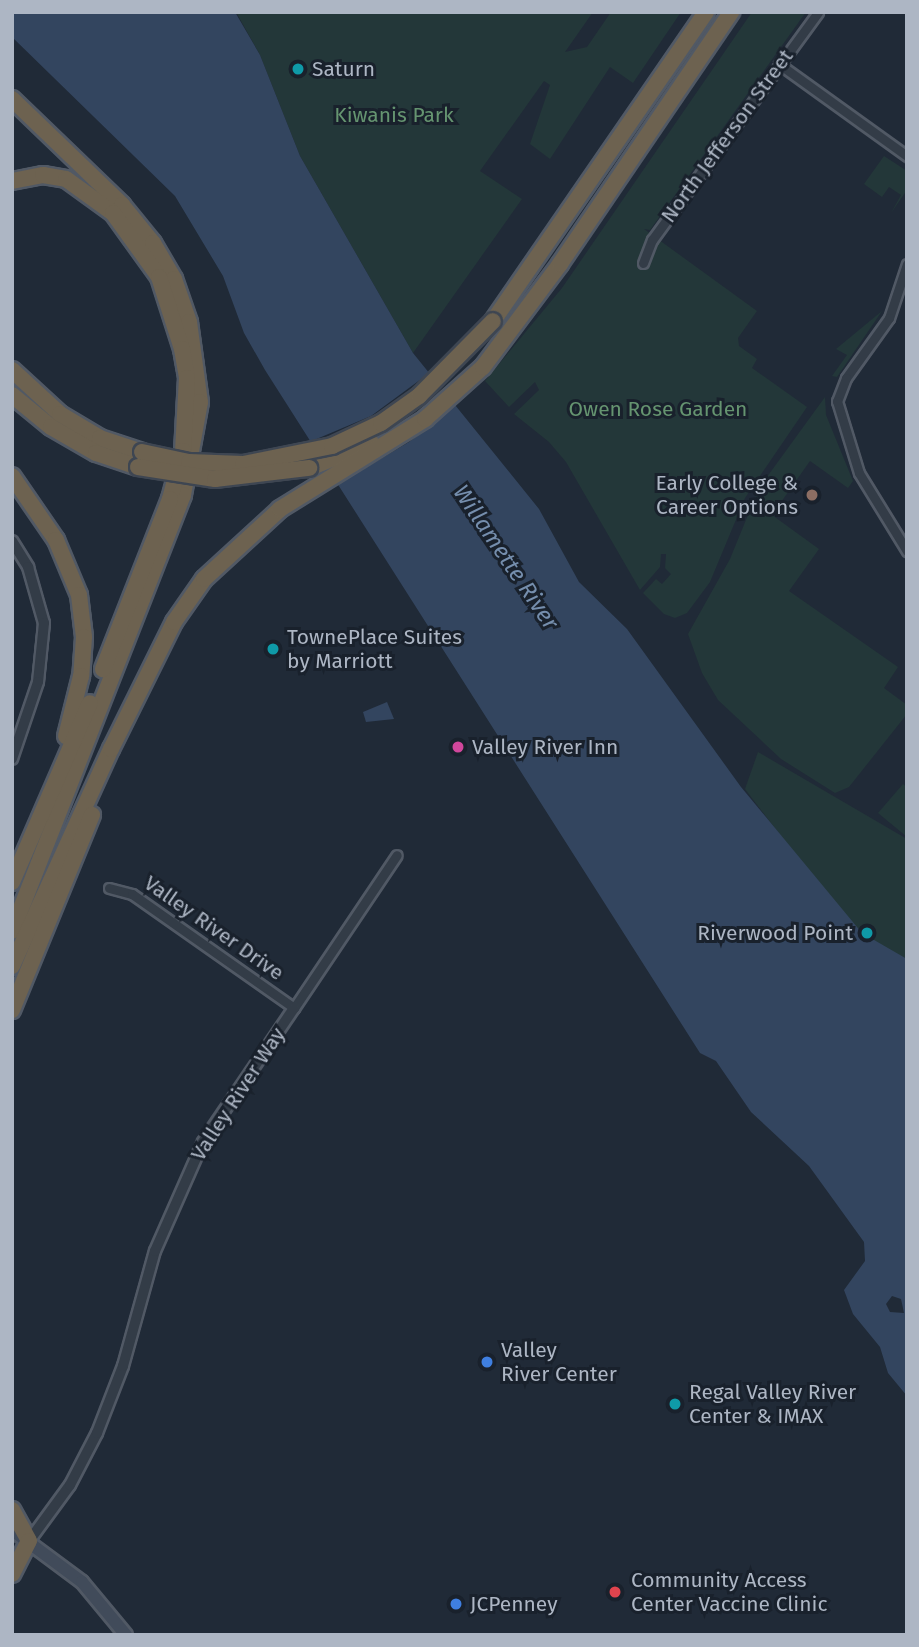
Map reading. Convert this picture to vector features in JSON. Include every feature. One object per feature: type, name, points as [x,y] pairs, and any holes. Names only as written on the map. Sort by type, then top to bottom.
[{"type":"highway","points":[[15,371],[60,414],[140,460],[243,464],[332,446],[381,423],[419,396],[493,321],[706,12]]},
{"type":"highway","points":[[12,966],[174,622],[204,579],[244,537],[280,509],[425,419],[483,367],[731,12]]},
{"type":"highway","points":[[12,99],[122,205],[153,243],[174,279],[189,322],[200,402],[183,495],[12,931]]},
{"type":"highway","points":[[12,181],[43,175],[66,179],[113,213],[159,277],[174,318],[187,377],[183,451],[170,499],[84,717],[12,882]]},
{"type":"highway","points":[[12,395],[51,427],[85,446],[215,479],[309,468],[371,443],[423,411],[504,338]]},
{"type":"highway","points":[[12,476],[55,540],[79,595],[84,637],[74,712],[52,786]]},
{"type":"highway","points":[[12,1010],[138,699]]},
{"type":"highway","points":[[12,1510],[29,1541]]},
{"type":"highway","points":[[12,1556],[29,1541]]},
{"type":"highway","points":[[12,1574],[29,1541]]},
{"type":"main road","points":[[12,1530],[82,1582],[126,1635]]},
{"type":"street","name":"North Jefferson Street","points":[[643,263],[652,240],[818,12]]},
{"type":"street","points":[[779,64],[907,156]]},
{"type":"street","points":[[907,264],[888,318],[846,378],[837,401],[859,473],[907,551]]},
{"type":"street","points":[[12,541],[28,567],[44,623],[38,682],[12,759]]},
{"type":"street","name":"Valley River Way","points":[[29,1541],[70,1485],[97,1433],[123,1366],[155,1251],[202,1144],[397,855]]},
{"type":"street","name":"Valley River Drive","points":[[109,888],[132,894],[295,1008]]},
{"type":"green space","name":"Kiwanis Park","points":[[236,12],[593,12],[565,52],[587,47],[611,12],[681,12],[633,83],[610,67],[550,159],[530,144],[550,85],[544,81],[480,171],[522,199],[413,353],[300,156],[260,55]]},
{"type":"green space","name":"Owen Rose Garden","points":[[752,12],[806,12],[650,230],[644,229],[757,311],[738,338],[739,346],[757,359],[752,368],[807,407],[745,498],[710,582],[687,613],[675,618],[664,614],[643,593],[656,579],[662,584],[671,574],[665,568],[666,554],[661,554],[660,567],[640,590],[566,462],[549,442],[514,414],[539,390],[535,382],[509,407],[485,381],[562,288]]},
{"type":"green space","points":[[884,156],[907,171],[907,190],[891,213],[901,195],[889,187],[882,197],[864,184]]},
{"type":"green space","points":[[882,311],[837,377],[832,376],[847,355],[836,349]]},
{"type":"green space","points":[[825,397],[826,415],[853,481],[848,488],[810,461],[772,515],[819,549],[789,591],[898,667],[884,688],[907,705],[907,714],[849,787],[835,793],[781,759],[718,700],[702,673],[688,634],[730,559],[759,488]]},
{"type":"green space","points":[[758,752],[907,839],[907,959],[878,946],[845,920],[745,789]]},
{"type":"green space","points":[[903,784],[907,787],[907,837],[878,813]]},
{"type":"water","name":"Willamette River","points":[[12,12],[235,12],[260,55],[300,156],[413,353],[539,509],[579,582],[627,629],[741,787],[862,933],[907,959],[907,1396],[888,1373],[880,1347],[853,1314],[844,1290],[865,1261],[864,1242],[809,1166],[751,1112],[716,1061],[700,1053],[265,370],[244,333],[223,276],[175,196],[12,37]],"holes":[[[892,1296],[901,1299],[904,1313],[890,1312],[886,1304]]]},
{"type":"water","points":[[387,702],[394,719],[366,722],[363,712]]},
{"type":"pier","points":[[432,371],[459,403],[409,442],[335,486],[307,443],[371,416]]},
{"type":"place","name":"Saturn","points":[[298,69]]},
{"type":"place","name":"Early College & Career Options","points":[[812,495]]},
{"type":"place","name":"TownePlace Suites by Marriott","points":[[273,649]]},
{"type":"place","name":"Valley River Inn","points":[[458,747]]},
{"type":"place","name":"Riverwood Point","points":[[867,933]]},
{"type":"place","name":"Valley River Center","points":[[487,1362]]},
{"type":"place","name":"Regal Valley River Center & IMAX","points":[[675,1404]]},
{"type":"place","name":"Community Access Center Vaccine Clinic","points":[[615,1592]]},
{"type":"place","name":"JCPenney","points":[[456,1604]]}]
